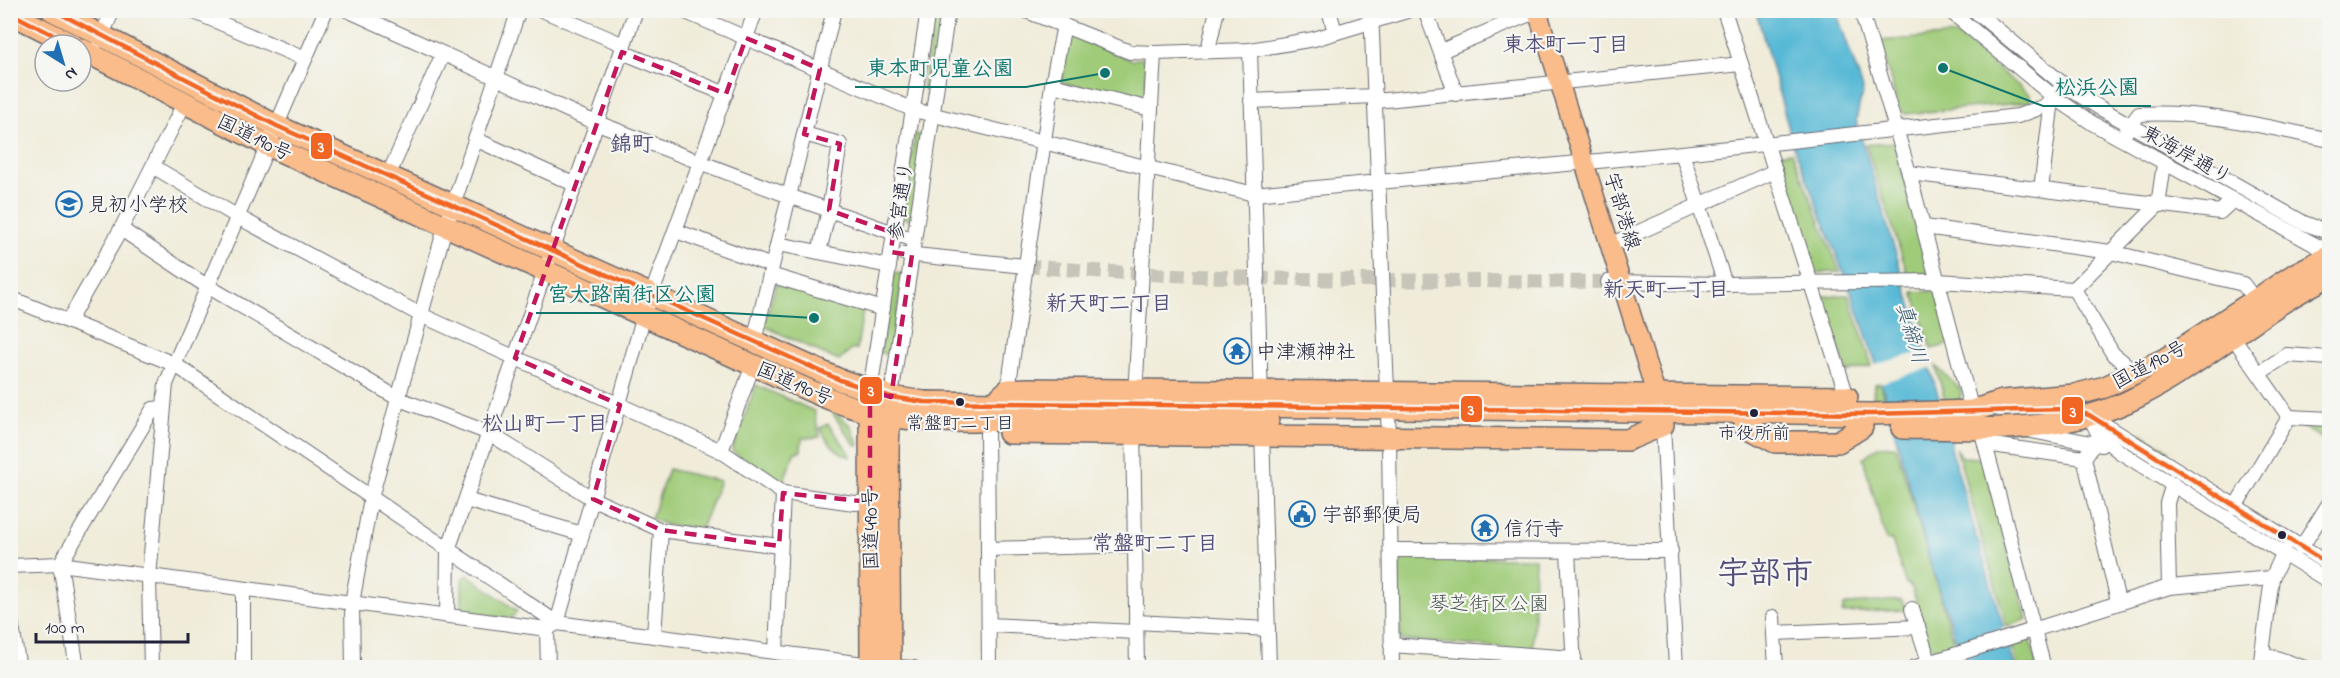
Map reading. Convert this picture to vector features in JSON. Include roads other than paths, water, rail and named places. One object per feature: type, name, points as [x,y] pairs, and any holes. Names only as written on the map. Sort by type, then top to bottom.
[{"type":"highway","name":"国道190号","points":[[52,10],[77,33]]},
{"type":"highway","points":[[10,13],[49,33]]},
{"type":"highway","name":"国道190号","points":[[93,47],[447,225],[651,294],[840,380],[870,391]]},
{"type":"highway","name":"国道190号","points":[[93,48],[185,102],[273,136],[388,176],[453,204],[644,315],[831,399],[883,408],[924,402],[997,412],[1388,415],[1660,410],[1854,412],[1889,421],[1948,421],[1980,428],[2018,428],[2063,423],[2097,430]]},
{"type":"highway","name":"国道190号","points":[[2128,391],[2295,274],[2327,265]]},
{"type":"highway","name":"国道190号","points":[[1980,428],[2002,401],[2128,391],[2234,337],[2327,265]]},
{"type":"highway","name":"国道490号","points":[[870,391],[883,408],[880,666]]},
{"type":"highway","points":[[2097,430],[2099,397],[2128,391]]},
{"type":"highway","name":"国道490号","points":[[880,666],[870,502],[883,408]]},
{"type":"highway","points":[[1980,428],[2065,408],[2097,430]]},
{"type":"highway","name":"国道190号","points":[[1660,410],[1745,426],[1854,412]]},
{"type":"highway","points":[[997,412],[1388,415],[1660,410]]},
{"type":"main road","name":"宇部港線","points":[[1537,11],[1610,245],[1615,282],[1660,410]]},
{"type":"street","points":[[93,45],[113,10]]},
{"type":"street","points":[[190,10],[305,59]]},
{"type":"street","points":[[151,668],[148,577],[166,384],[326,10]]},
{"type":"street","points":[[346,10],[597,123],[702,164],[914,240]]},
{"type":"street","points":[[353,668],[352,603],[371,498],[453,204],[519,10]]},
{"type":"street","points":[[542,10],[623,49],[726,94]]},
{"type":"street","points":[[447,616],[448,550],[636,10]]},
{"type":"street","points":[[681,10],[914,110],[1254,194],[1682,153],[2018,116],[2034,112],[2053,98],[2064,84]]},
{"type":"street","points":[[548,668],[552,626],[593,499],[644,315],[702,164],[756,10]]},
{"type":"street","points":[[754,341],[834,10]]},
{"type":"street","name":"参宮通り","points":[[870,391],[928,10]]},
{"type":"street","name":"参宮通り","points":[[883,408],[912,255],[948,10]]},
{"type":"street","points":[[1024,10],[1130,52],[1154,53],[1250,50],[1314,39],[1372,16],[1410,10]]},
{"type":"street","points":[[1208,50],[1217,10]]},
{"type":"street","points":[[1329,10],[1335,32]]},
{"type":"street","points":[[1425,10],[1456,94]]},
{"type":"street","points":[[1441,51],[1537,11],[1546,10]]},
{"type":"street","points":[[1724,10],[1854,412]]},
{"type":"street","points":[[1862,10],[1980,428],[2044,668]]},
{"type":"street","name":"東海岸通り","points":[[1949,10],[2053,98],[2121,141],[2297,237],[2327,265]]},
{"type":"street","name":"東海岸通り","points":[[1974,10],[2064,84],[2129,126],[2305,224]]},
{"type":"street","points":[[1372,16],[1388,415],[1392,668]]},
{"type":"street","points":[[989,668],[988,549],[997,412],[1025,266],[1052,85],[1064,25]]},
{"type":"street","points":[[1250,50],[1269,668]]},
{"type":"street","points":[[1137,668],[1134,412],[1154,53]]},
{"type":"street","points":[[388,176],[443,54]]},
{"type":"street","points":[[1251,101],[1376,99],[1456,94],[1741,64]]},
{"type":"street","points":[[1052,85],[1151,109]]},
{"type":"street","points":[[2041,189],[2053,98]]},
{"type":"street","points":[[68,322],[121,229],[185,102]]},
{"type":"street","points":[[2121,141],[2139,114],[2190,114],[2330,140]]},
{"type":"street","points":[[804,134],[840,144],[819,252]]},
{"type":"street","points":[[476,140],[576,185]]},
{"type":"street","points":[[1682,153],[1725,285]]},
{"type":"street","points":[[1615,282],[1725,285],[1937,281],[2074,289],[2158,205],[2164,164]]},
{"type":"street","points":[[154,166],[238,217],[421,315],[721,451],[783,493],[854,503],[870,502]]},
{"type":"street","points":[[1610,245],[1775,171]]},
{"type":"street","points":[[1909,173],[2220,212],[2232,201]]},
{"type":"street","points":[[2305,224],[2330,233]]},
{"type":"street","points":[[2305,224],[2320,238],[2327,265]]},
{"type":"street","points":[[1924,227],[2110,252],[2243,284],[2255,300]]},
{"type":"street","points":[[121,229],[209,287],[399,399],[489,433],[593,499],[661,530],[779,546]]},
{"type":"street","points":[[676,231],[771,270],[883,309]]},
{"type":"street","points":[[2295,274],[2304,257],[2297,237]]},
{"type":"street","points":[[778,244],[819,252],[890,259],[912,255],[1025,266]]},
{"type":"street","points":[[2074,289],[2113,354],[2128,391],[2119,417],[2120,426],[2128,439]]},
{"type":"street","points":[[10,298],[174,364],[448,550],[552,626]]},
{"type":"street","points":[[2234,337],[2289,417]]},
{"type":"street","points":[[2259,373],[2286,354],[2330,358]]},
{"type":"street","points":[[721,451],[753,365]]},
{"type":"street","points":[[77,668],[60,564],[153,410],[162,408]]},
{"type":"street","points":[[1660,410],[1671,551],[1676,668]]},
{"type":"street","points":[[2289,417],[2330,419]]},
{"type":"street","points":[[2235,507],[2289,417]]},
{"type":"street","points":[[1980,428],[2084,458]]},
{"type":"street","points":[[2097,430],[2128,439],[2330,565]]},
{"type":"street","points":[[2097,430],[2120,452],[2330,582]]},
{"type":"street","points":[[2097,430],[2084,458],[2118,601]]},
{"type":"street","points":[[2169,587],[2167,503],[2173,484]]},
{"type":"street","points":[[776,652],[783,493]]},
{"type":"street","points":[[466,500],[582,534]]},
{"type":"street","points":[[2301,548],[2330,502]]},
{"type":"street","points":[[654,636],[661,530]]},
{"type":"street","points":[[988,549],[1136,545]]},
{"type":"street","points":[[1391,550],[1671,551]]},
{"type":"street","points":[[1391,645],[1574,663],[1568,551]]},
{"type":"street","points":[[2260,668],[2272,578],[2284,552]]},
{"type":"street","points":[[10,566],[60,564],[447,616],[654,636],[880,666],[914,668]]},
{"type":"street","points":[[1913,668],[1930,665],[1956,653],[2010,635],[2169,587],[2272,578]]},
{"type":"street","points":[[243,589],[243,668]]},
{"type":"street","points":[[1912,609],[1930,665]]},
{"type":"street","points":[[10,615],[19,668]]},
{"type":"street","points":[[1773,617],[1776,668]]},
{"type":"street","points":[[989,625],[1268,629]]},
{"type":"street","points":[[1774,633],[1918,627]]},
{"type":"street","points":[[2262,653],[2305,668]]},
{"type":"water","name":"真締川","points":[[1756,11],[1836,11],[1863,89],[1856,120],[1951,438],[1951,448],[2015,667],[1966,667],[1963,661],[1931,565],[1877,367],[1853,297],[1794,147]]},
{"type":"tunnel","points":[[1025,266],[1243,278],[1608,282]]},
{"type":"place","name":"松浜公園","points":[[1943,68]]},
{"type":"place","name":"東本町児童公園","points":[[1105,73]]},
{"type":"place","name":"見初小学校","points":[[69,204]]},
{"type":"place","name":"宮大路南街区公園","points":[[814,318]]},
{"type":"place","name":"中津瀬神社","points":[[1237,351]]},
{"type":"place","name":"常盤町二丁目","points":[[960,402]]},
{"type":"place","name":"市役所前","points":[[1754,413]]},
{"type":"place","name":"宇部郵便局","points":[[1302,514]]},
{"type":"place","name":"信行寺","points":[[1485,528]]},
{"type":"district","name":"東本町一丁目","points":[[1566,44]]},
{"type":"district","name":"錦町","points":[[632,143]]},
{"type":"district","name":"新天町一丁目","points":[[1666,289]]},
{"type":"district","name":"新天町二丁目","points":[[1109,303]]},
{"type":"district","name":"松山町一丁目","points":[[545,423]]},
{"type":"district","name":"常盤町二丁目","points":[[1155,543]]},
{"type":"district","name":"宇部市","points":[[1765,572]]},
{"type":"park label","name":"琴芝街区公園","points":[[1489,603]]}]
